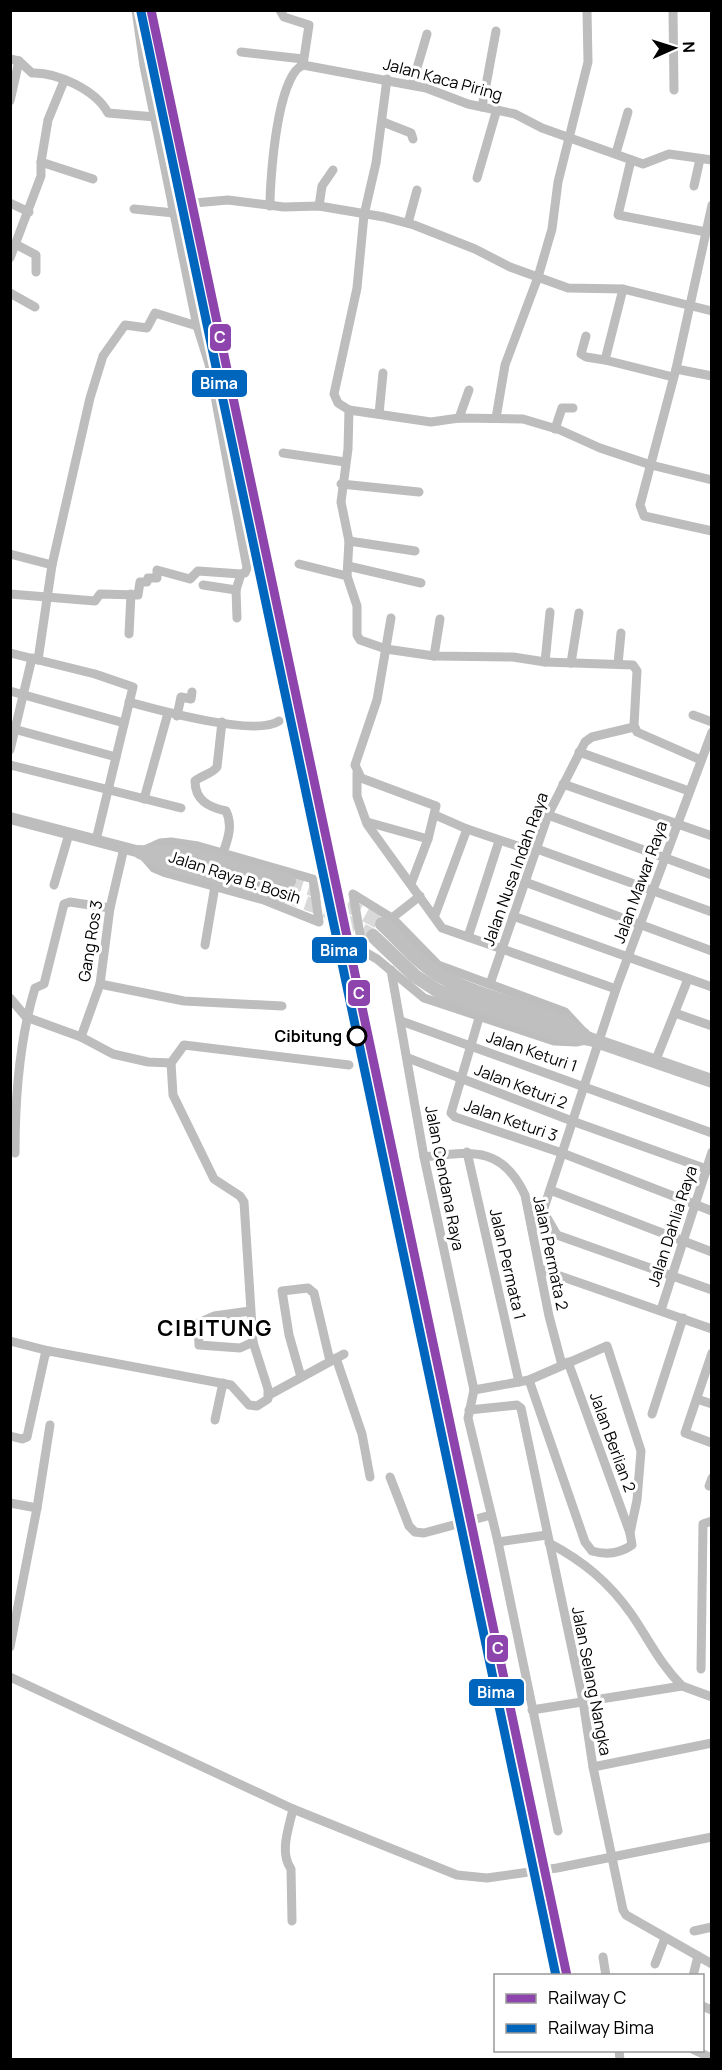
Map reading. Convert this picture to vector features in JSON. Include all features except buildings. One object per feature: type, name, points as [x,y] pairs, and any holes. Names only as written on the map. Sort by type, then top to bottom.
[{"type":"main road","points":[[140,852],[170,851],[191,854],[289,881]]},
{"type":"main road","points":[[140,852],[168,864],[286,896]]},
{"type":"main road","points":[[387,921],[424,964],[444,978],[561,1020],[594,1041]]},
{"type":"main road","points":[[373,936],[415,976],[438,991],[554,1033],[594,1041],[711,1082]]},
{"type":"street","points":[[10,594],[94,601],[100,594],[106,592],[139,594],[140,582],[147,582],[148,578],[157,578],[157,570],[190,579],[198,571],[241,574],[245,573],[247,568],[209,364],[197,326],[173,209],[136,10]]},
{"type":"street","points":[[270,206],[271,170],[280,113],[290,80],[303,62],[309,25],[284,17],[280,10]]},
{"type":"street","points":[[496,418],[505,365],[538,277],[552,229],[558,182],[588,62],[586,10]]},
{"type":"street","points":[[673,10],[674,90]]},
{"type":"street","points":[[482,107],[496,30]]},
{"type":"street","points":[[412,85],[427,34]]},
{"type":"street","name":"Jalan Kaca Piring","points":[[241,52],[303,62],[412,85],[482,107],[497,109],[570,139],[631,160]]},
{"type":"street","points":[[15,60],[32,73],[47,72],[78,85],[94,96],[108,113],[155,117]]},
{"type":"street","points":[[10,101],[15,60]]},
{"type":"street","points":[[387,79],[382,122],[364,214],[357,288],[334,394],[338,403],[350,410],[431,422],[459,418],[523,419],[651,465],[711,480]]},
{"type":"street","points":[[10,258],[41,176],[48,120],[64,81]]},
{"type":"street","points":[[477,178],[497,109]]},
{"type":"street","points":[[616,153],[628,112]]},
{"type":"street","points":[[382,122],[411,133],[412,139]]},
{"type":"street","points":[[707,238],[618,215],[631,160],[647,163],[669,154],[711,160]]},
{"type":"street","points":[[694,186],[700,159]]},
{"type":"street","points":[[41,162],[93,179]]},
{"type":"street","points":[[319,206],[322,186],[333,170]]},
{"type":"street","points":[[408,223],[417,190]]},
{"type":"street","points":[[134,209],[173,209],[228,200],[270,206],[319,206],[408,223],[538,277],[575,289],[622,289],[711,311]]},
{"type":"street","points":[[10,203],[29,212]]},
{"type":"street","points":[[711,205],[707,238],[688,305],[674,373],[639,505],[642,515],[711,531]]},
{"type":"street","points":[[15,244],[36,255],[36,272]]},
{"type":"street","points":[[605,360],[622,289]]},
{"type":"street","points":[[10,293],[35,307]]},
{"type":"street","points":[[10,750],[13,729],[35,659],[52,565],[90,398],[109,345],[125,324],[147,328],[155,313],[197,326]]},
{"type":"street","points":[[586,336],[582,354],[586,357],[674,373],[711,376]]},
{"type":"street","points":[[379,414],[383,373]]},
{"type":"street","points":[[459,418],[469,390]]},
{"type":"street","points":[[555,429],[562,408],[573,408]]},
{"type":"street","points":[[350,410],[348,449],[341,502],[349,541],[348,571],[357,606],[358,638],[386,649],[434,656],[513,657],[545,662],[633,665],[637,671],[635,729],[701,760]]},
{"type":"street","points":[[284,453],[345,462]]},
{"type":"street","points":[[342,484],[419,492]]},
{"type":"street","points":[[349,541],[416,551]]},
{"type":"street","points":[[10,554],[52,565]]},
{"type":"street","points":[[300,564],[421,583]]},
{"type":"street","points":[[237,618],[236,590],[241,574]]},
{"type":"street","points":[[203,585],[236,590]]},
{"type":"street","points":[[129,634],[132,594]]},
{"type":"street","points":[[545,662],[550,612]]},
{"type":"street","points":[[571,663],[579,613]]},
{"type":"street","points":[[392,618],[377,700],[357,754],[357,796],[367,822],[448,932],[502,948],[616,989]]},
{"type":"street","points":[[434,656],[440,619]]},
{"type":"street","points":[[618,664],[621,633]]},
{"type":"street","points":[[10,653],[133,687],[96,840]]},
{"type":"street","points":[[10,691],[124,723]]},
{"type":"street","points":[[144,799],[181,697],[191,699],[192,692]]},
{"type":"street","points":[[129,702],[173,715],[222,722],[268,725],[279,722]]},
{"type":"street","points":[[693,715],[711,722]]},
{"type":"street","points":[[222,722],[217,767],[213,772],[195,781],[195,788],[203,803],[226,811],[230,819],[229,834],[223,853]]},
{"type":"street","points":[[13,729],[116,757]]},
{"type":"street","name":"Jalan Nusa Indah Raya","points":[[490,984],[548,815],[579,752],[585,742],[592,737],[635,729]]},
{"type":"street","name":"Jalan Mawar Raya","points":[[532,1229],[543,1211],[550,1190],[584,1085],[594,1041],[616,989],[711,732]]},
{"type":"street","points":[[579,752],[689,792]]},
{"type":"street","points":[[10,765],[181,808]]},
{"type":"street","points":[[357,773],[361,778],[436,811],[467,829],[499,841],[536,850],[711,912]]},
{"type":"street","points":[[563,784],[711,836]]},
{"type":"street","points":[[411,884],[436,811]]},
{"type":"street","points":[[548,815],[711,875]]},
{"type":"street","name":"Jalan Raya B. Bosih","points":[[10,818],[140,852],[154,868],[264,900],[319,922],[313,879],[223,853],[171,842],[160,843],[140,852]]},
{"type":"street","points":[[367,822],[428,839]]},
{"type":"street","points":[[435,915],[467,829]]},
{"type":"street","points":[[54,885],[69,834]]},
{"type":"street","points":[[468,937],[499,841]]},
{"type":"street","name":"Gang Ros 3","points":[[81,1037],[100,984],[110,908],[124,848]]},
{"type":"street","points":[[525,882],[711,951]]},
{"type":"street","points":[[205,945],[215,886]]},
{"type":"street","points":[[353,894],[438,965],[565,1011],[594,1041],[554,1041],[424,998],[391,970],[363,951],[353,894]]},
{"type":"street","points":[[387,921],[420,896]]},
{"type":"street","points":[[15,1153],[16,1066],[34,988],[44,984],[64,903],[110,908]]},
{"type":"street","points":[[513,916],[711,987]]},
{"type":"street","name":"Jalan Cendana Raya","points":[[391,970],[408,1058],[423,1157],[474,1390]]},
{"type":"street","points":[[655,1062],[688,979]]},
{"type":"street","points":[[100,984],[184,1001],[282,1006]]},
{"type":"street","points":[[10,998],[26,1017],[81,1037],[113,1054],[148,1062],[171,1063]]},
{"type":"street","points":[[675,1013],[711,1026]]},
{"type":"street","points":[[460,1078],[479,1018]]},
{"type":"street","name":"Jalan Keturi 1","points":[[401,1021],[584,1085],[711,1133]]},
{"type":"street","points":[[269,1395],[253,1342],[244,1202],[240,1196],[214,1179],[173,1095],[171,1063],[184,1045],[349,1065]]},
{"type":"street","name":"Jalan Keturi 2","points":[[408,1058],[572,1121],[709,1170]]},
{"type":"street","name":"Jalan Keturi 3","points":[[460,1078],[451,1113],[455,1117],[562,1153]]},
{"type":"street","name":"Jalan Permata 2","points":[[423,1157],[467,1152],[496,1160],[510,1168],[525,1195],[540,1269],[565,1363]]},
{"type":"street","name":"Jalan Permata 1","points":[[467,1152],[519,1382]]},
{"type":"street","name":"Jalan Dahlia Raya","points":[[661,1310],[694,1205],[709,1170],[711,1152]]},
{"type":"street","points":[[562,1153],[711,1211]]},
{"type":"street","points":[[550,1190],[711,1252]]},
{"type":"street","points":[[543,1211],[557,1235],[711,1290]]},
{"type":"street","points":[[540,1269],[711,1329]]},
{"type":"street","points":[[301,1377],[286,1324],[282,1291],[308,1288],[314,1293],[362,1434],[370,1477]]},
{"type":"street","points":[[250,1311],[214,1316],[198,1323],[197,1338],[200,1345],[240,1348],[253,1342]]},
{"type":"street","points":[[652,1414],[683,1318]]},
{"type":"street","points":[[10,1341],[50,1351],[223,1383],[236,1388],[249,1405],[262,1403],[269,1395],[337,1358]]},
{"type":"street","points":[[529,1380],[585,1542],[592,1551],[605,1554],[632,1545],[630,1533],[637,1500],[641,1451],[608,1347],[565,1363],[529,1380],[474,1390],[468,1418],[498,1542],[558,1831]]},
{"type":"street","points":[[10,1436],[27,1437],[45,1355],[50,1351]]},
{"type":"street","points":[[711,1353],[710,1365],[685,1433],[711,1443]]},
{"type":"street","name":"Jalan Berlian 2","points":[[565,1363],[630,1533]]},
{"type":"street","points":[[215,1420],[223,1383]]},
{"type":"street","points":[[697,1399],[711,1404]]},
{"type":"street","name":"Jalan Selang Nangka","points":[[469,1410],[517,1406],[521,1408],[583,1701],[593,1767],[626,1915],[711,1964]]},
{"type":"street","points":[[10,1647],[37,1508],[50,1425]]},
{"type":"street","points":[[390,1477],[409,1526],[415,1532],[424,1533],[491,1515]]},
{"type":"street","points":[[10,1503],[37,1508]]},
{"type":"street","points":[[700,1669],[703,1524],[711,1521]]},
{"type":"street","points":[[498,1542],[548,1539],[576,1557],[601,1577],[632,1615],[662,1666],[682,1686],[711,1697]]},
{"type":"street","points":[[10,1677],[293,1809],[457,1875],[487,1878],[614,1857],[711,1837]]},
{"type":"street","points":[[532,1710],[682,1686]]},
{"type":"street","points":[[593,1767],[711,1743]]},
{"type":"street","points":[[292,1922],[291,1869],[286,1862],[285,1845],[293,1809]]},
{"type":"street","points":[[694,1931],[711,1927]]},
{"type":"street","points":[[655,1964],[665,1938]]},
{"type":"street","points":[[694,1974],[698,1956]]},
{"type":"street","points":[[603,1957],[606,1974]]},
{"type":"tunnel","points":[[289,881],[329,895],[382,924]]},
{"type":"tunnel","points":[[286,896],[323,909],[373,936]]},
{"type":"rail line","name":"C","points":[[151,10],[567,1974]]},
{"type":"rail line","name":"Bima","points":[[141,12],[556,1974]]},
{"type":"place","name":"Cibitung","points":[[357,1036]]},
{"type":"district","name":"CIBITUNG","points":[[215,1328]]}]
